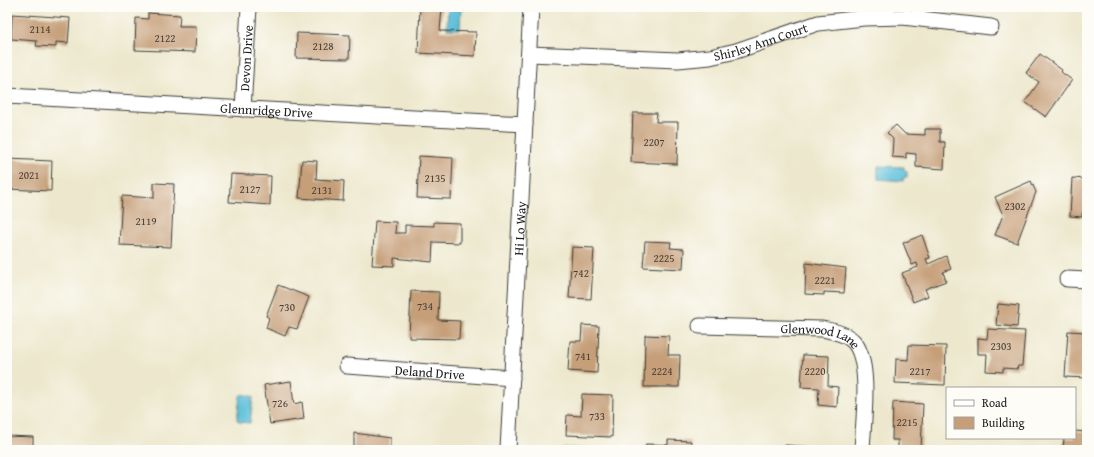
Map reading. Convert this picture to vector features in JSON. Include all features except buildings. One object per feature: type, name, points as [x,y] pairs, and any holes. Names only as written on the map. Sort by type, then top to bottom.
[{"type":"street","name":"Devon Drive","points":[[243,109],[249,7]]},
{"type":"street","name":"Hi Lo Way","points":[[508,450],[531,7]]},
{"type":"street","name":"Shirley Ann Court","points":[[529,54],[678,60],[710,58],[736,51],[818,23],[864,18],[903,17],[991,27]]},
{"type":"street","name":"Glennridge Drive","points":[[7,96],[525,124]]},
{"type":"street","points":[[1067,279],[1087,280]]},
{"type":"street","name":"Glenwood Lane","points":[[700,326],[822,329],[838,332],[853,341],[862,354],[865,371],[862,450]]},
{"type":"street","name":"Deland Drive","points":[[347,366],[512,378]]},
{"type":"water","points":[[448,7],[461,7],[460,29],[447,29]]},
{"type":"water","points":[[878,166],[904,167],[904,170],[907,171],[907,177],[904,177],[903,181],[878,179]]},
{"type":"water","points":[[242,394],[253,397],[250,423],[239,422],[237,420],[240,396]]}]
